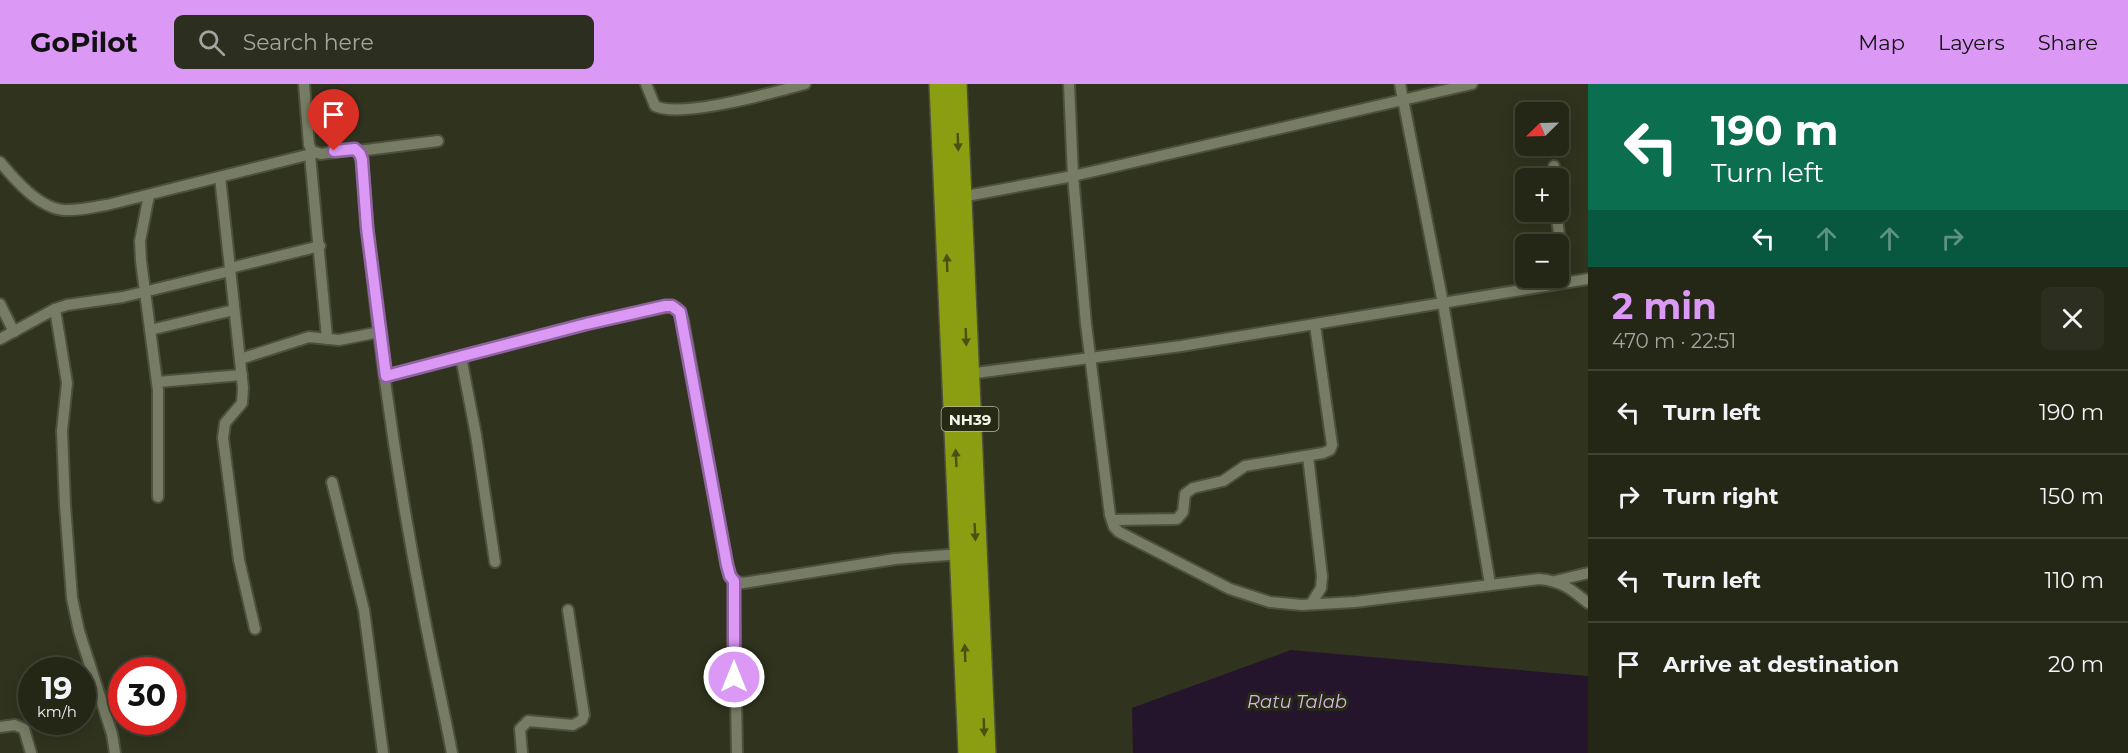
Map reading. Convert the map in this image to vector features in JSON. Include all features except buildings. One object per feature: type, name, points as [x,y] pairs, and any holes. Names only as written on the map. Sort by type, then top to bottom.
[{"type":"highway","name":"NH39","points":[[940,84],[969,753]]},
{"type":"highway","name":"NH39","points":[[956,84],[985,753]]},
{"type":"street","points":[[304,84],[309,145],[313,154],[327,338]]},
{"type":"street","points":[[646,84],[655,106],[665,109],[695,108],[728,103],[805,84]]},
{"type":"street","points":[[1069,84],[1073,176],[1086,324],[1110,515],[1114,526],[1126,537],[1230,589],[1270,602],[1311,604],[1354,602],[1490,584],[1539,579],[1555,580],[1588,573]]},
{"type":"street","points":[[1400,84],[1443,303],[1490,584]]},
{"type":"street","points":[[961,197],[1073,176],[1472,84]]},
{"type":"street","points":[[0,162],[31,193],[48,205],[62,210],[77,210],[107,205],[313,154],[438,141]]},
{"type":"street","points":[[358,151],[362,160],[367,228],[399,470],[452,753]]},
{"type":"street","points":[[220,177],[242,375],[242,403],[225,423],[224,438],[239,560],[255,629]]},
{"type":"street","points":[[149,195],[140,241],[157,382],[158,497]]},
{"type":"street","points":[[0,339],[55,309],[67,305],[123,297],[320,246]]},
{"type":"street","points":[[1569,280],[1588,279]]},
{"type":"street","points":[[968,374],[1181,346],[1315,325],[1519,288]]},
{"type":"street","points":[[0,304],[14,332]]},
{"type":"street","points":[[386,376],[597,321],[665,306],[677,308],[683,320],[727,565],[734,581],[736,753]]},
{"type":"street","points":[[55,309],[67,383],[62,432],[72,598],[79,631],[112,734],[115,753]]},
{"type":"street","points":[[150,330],[234,309]]},
{"type":"street","points":[[1112,520],[1177,519],[1183,512],[1185,494],[1193,488],[1216,484],[1245,466],[1327,452],[1332,445],[1315,325]]},
{"type":"street","points":[[240,359],[309,337],[339,340],[380,332]]},
{"type":"street","points":[[461,357],[476,435],[495,562]]},
{"type":"street","points":[[157,382],[242,375]]},
{"type":"street","points":[[1308,456],[1322,576],[1322,588],[1311,604]]},
{"type":"street","points":[[332,482],[364,610],[383,753]]},
{"type":"street","points":[[734,581],[743,583],[895,559],[961,554]]},
{"type":"street","points":[[1555,580],[1588,603]]},
{"type":"street","points":[[522,753],[520,729],[528,721],[573,724],[582,720],[584,715],[568,610]]},
{"type":"street","points":[[0,728],[15,725],[24,729],[31,753]]},
{"type":"water","name":"Ratu Talab","points":[[1291,650],[1588,676],[1588,753],[1133,753],[1132,708]]},
{"type":"route","points":[[334,151],[355,149],[362,160],[367,228],[386,376],[586,324],[665,306],[677,308],[683,320],[727,565],[734,581],[734,677]]}]
